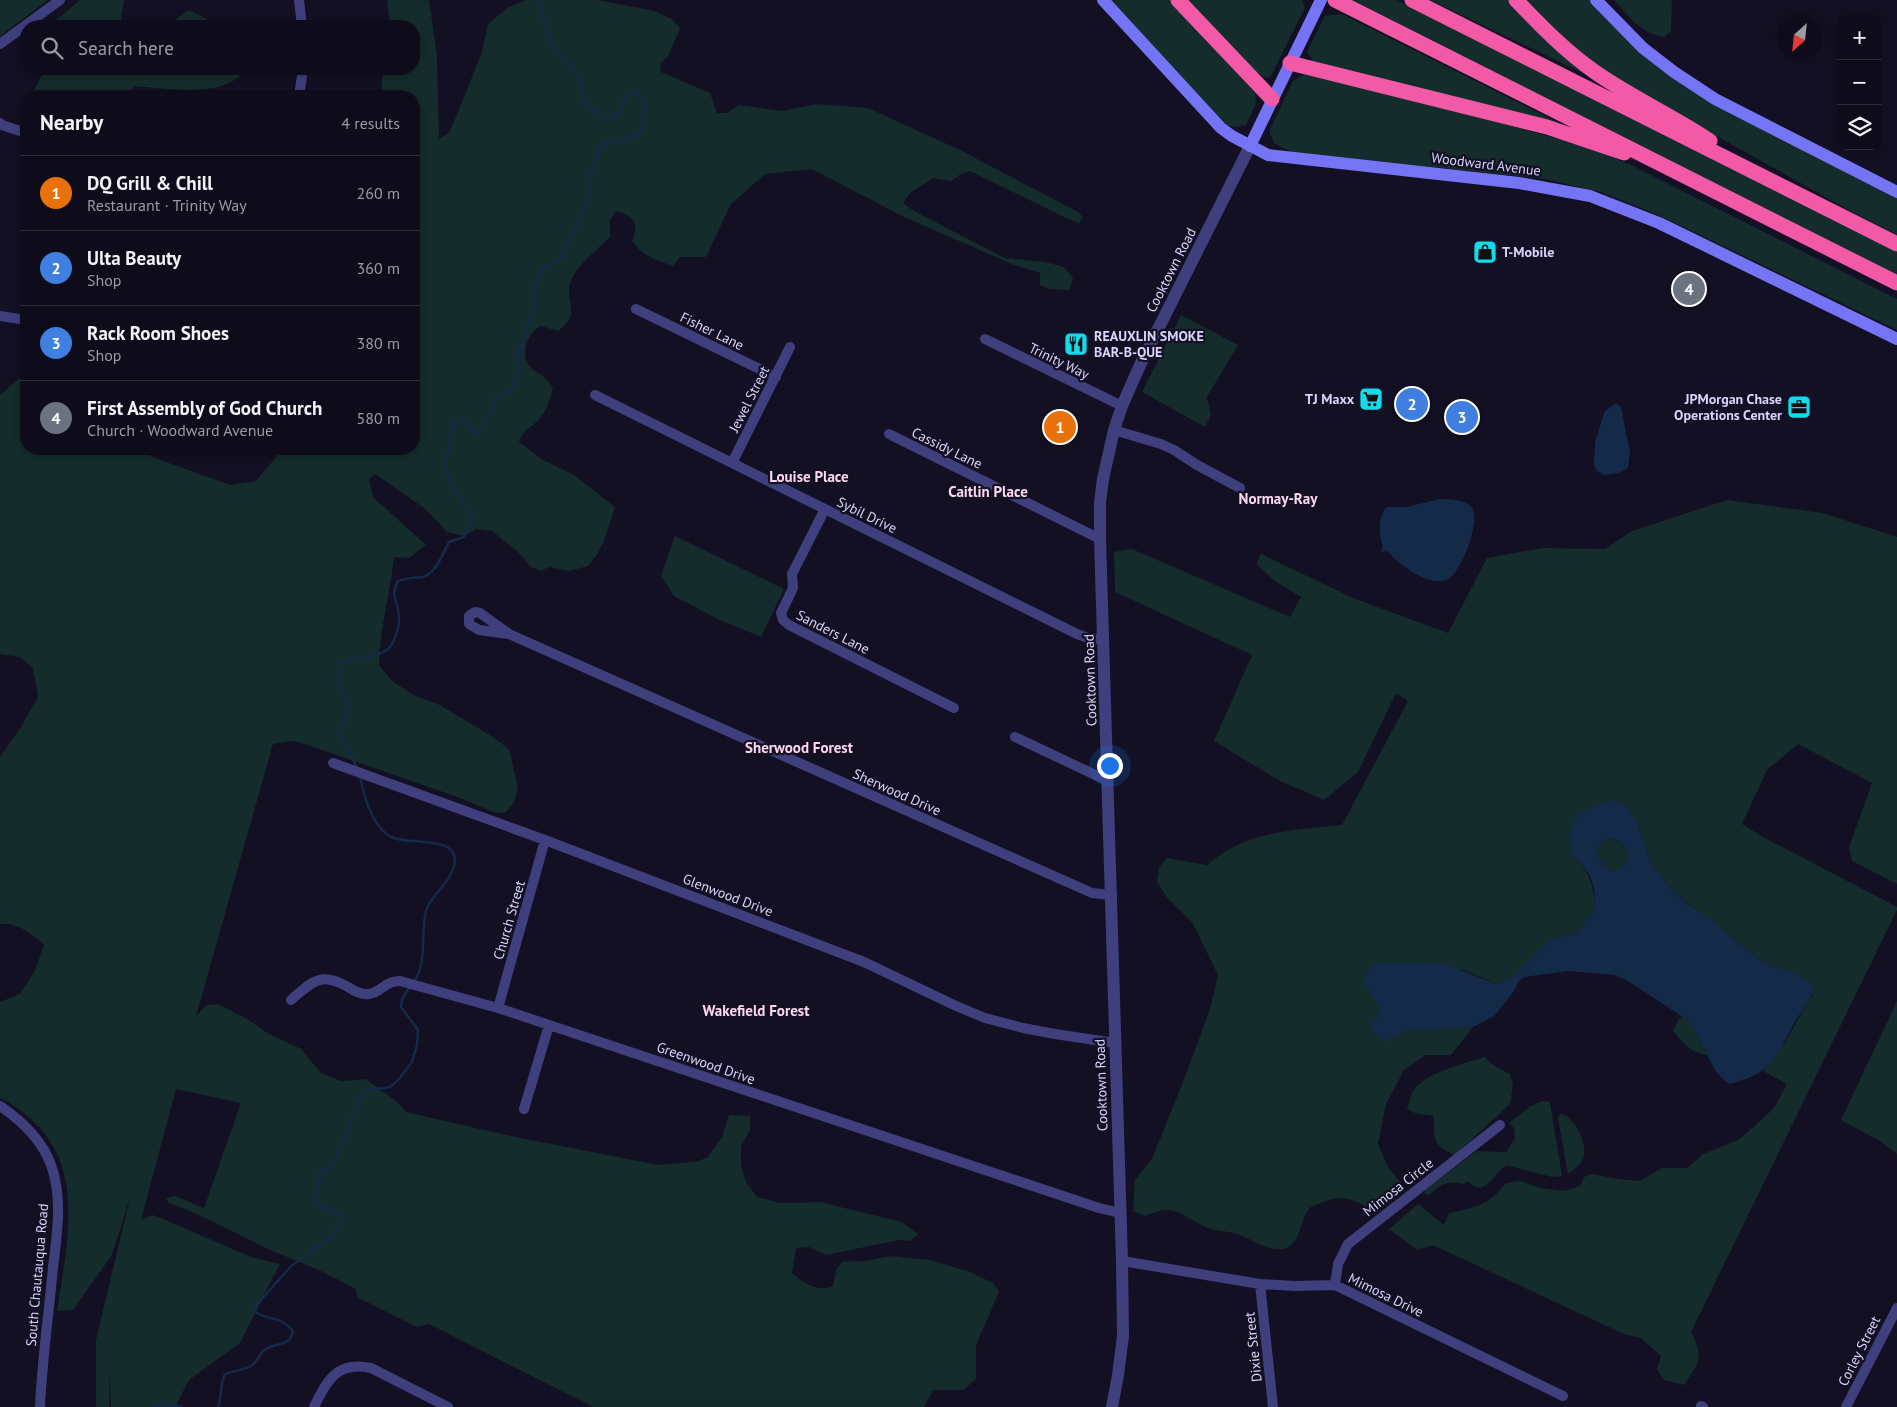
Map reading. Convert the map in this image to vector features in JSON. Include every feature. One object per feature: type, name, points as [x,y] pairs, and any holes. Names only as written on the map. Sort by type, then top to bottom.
[{"type":"highway","points":[[1178,0],[1272,100]]},
{"type":"highway","points":[[1335,0],[1674,169],[1897,283]]},
{"type":"highway","points":[[1412,0],[1897,244]]},
{"type":"highway","points":[[1516,0],[1544,30],[1596,72],[1693,130],[1754,172]]},
{"type":"highway","points":[[1290,63],[1547,127],[1674,169]]},
{"type":"main road","name":"Woodward Avenue","points":[[1102,0],[1220,128],[1268,155],[1519,183],[1566,190],[1590,196],[1660,223],[1897,339]]},
{"type":"main road","name":"Cooktown Road","points":[[1250,146],[1321,0]]},
{"type":"main road","points":[[1596,0],[1643,48],[1674,72],[1715,99],[1897,192]]},
{"type":"street","points":[[33,20],[60,0]]},
{"type":"street","points":[[299,0],[301,20]]},
{"type":"street","points":[[0,44],[20,29]]},
{"type":"street","points":[[300,90],[302,75]]},
{"type":"street","points":[[1,125],[20,130]]},
{"type":"street","name":"Cooktown Road","points":[[1112,1407],[1123,1336],[1122,1260],[1100,502],[1114,430],[1122,406],[1140,365],[1250,146]]},
{"type":"street","name":"Fisher Lane","points":[[636,309],[776,377]]},
{"type":"street","points":[[0,316],[20,319]]},
{"type":"street","name":"Trinity Way","points":[[985,339],[1122,406]]},
{"type":"street","name":"Jewel Street","points":[[732,463],[790,347]]},
{"type":"street","name":"Sybil Drive","points":[[595,395],[1077,634],[1088,638],[1103,639]]},
{"type":"street","points":[[1114,430],[1161,444],[1240,488]]},
{"type":"street","name":"Cassidy Lane","points":[[890,434],[1100,539]]},
{"type":"street","name":"Sanders Lane","points":[[824,509],[792,574],[793,588],[781,613],[783,620],[789,625],[954,708]]},
{"type":"street","name":"Sherwood Drive","points":[[509,634],[1092,894],[1112,895]]},
{"type":"street","points":[[1015,737],[1108,781]]},
{"type":"street","name":"Glenwood Drive","points":[[333,762],[546,840],[864,962],[954,1006],[985,1018],[1054,1034],[1115,1043]]},
{"type":"street","name":"Church Street","points":[[498,1008],[546,840]]},
{"type":"street","name":"Greenwood Drive","points":[[291,1000],[309,984],[322,978],[332,979],[357,992],[368,994],[373,993],[392,981],[400,981],[498,1008],[1071,1199],[1120,1213]]},
{"type":"street","points":[[524,1109],[549,1025]]},
{"type":"street","name":"South Chautauqua Road","points":[[0,1106],[16,1117],[32,1133],[51,1164],[56,1182],[58,1224],[40,1407]]},
{"type":"street","name":"Mimosa Circle","points":[[1335,1285],[1338,1264],[1348,1244],[1500,1125]]},
{"type":"street","name":"Mimosa Drive","points":[[1122,1260],[1260,1284],[1294,1286],[1335,1285],[1563,1396]]},
{"type":"street","name":"Dixie Street","points":[[1260,1284],[1274,1407]]},
{"type":"street","name":"Corley Street","points":[[1846,1407],[1897,1308]]},
{"type":"street","points":[[314,1407],[325,1384],[332,1376],[346,1368],[362,1366],[371,1368],[448,1407]]},
{"type":"green space","points":[[0,0],[48,0],[20,20],[0,36]]},
{"type":"green space","points":[[80,0],[124,0],[121,17],[122,20],[56,20]]},
{"type":"green space","points":[[387,0],[429,0],[437,57],[439,139],[449,133],[482,52],[488,24],[507,8],[526,0],[598,0],[655,11],[673,20],[680,28],[668,57],[660,63],[661,72],[710,93],[717,113],[727,113],[739,105],[782,111],[817,104],[868,108],[960,150],[1078,212],[1083,217],[1079,223],[1064,217],[970,171],[961,174],[951,181],[933,178],[912,191],[903,203],[914,211],[1005,258],[1045,262],[1064,267],[1073,278],[1069,290],[1049,289],[1040,285],[1040,273],[1014,265],[904,217],[812,169],[765,174],[731,204],[706,257],[680,257],[673,266],[656,260],[640,250],[632,241],[635,224],[627,215],[616,211],[610,220],[610,237],[583,263],[571,281],[569,295],[571,313],[569,319],[558,331],[541,326],[536,329],[529,338],[525,350],[525,356],[530,367],[544,377],[553,388],[542,415],[537,422],[526,430],[519,442],[543,460],[574,475],[615,507],[604,541],[588,566],[569,571],[549,567],[541,571],[531,567],[517,551],[492,531],[476,529],[465,536],[447,532],[424,508],[375,474],[369,479],[373,497],[426,545],[409,558],[394,557],[381,638],[379,665],[391,680],[413,695],[440,705],[509,749],[518,788],[514,802],[506,812],[495,813],[463,799],[308,745],[293,741],[273,744],[196,1016],[206,1005],[218,1004],[247,1019],[269,1034],[301,1049],[321,1073],[341,1081],[366,1079],[397,1102],[406,1112],[506,1135],[658,1165],[694,1162],[707,1158],[722,1137],[729,1115],[750,1116],[750,1130],[741,1146],[741,1166],[746,1182],[757,1197],[780,1203],[820,1202],[902,1222],[918,1234],[910,1241],[899,1240],[826,1255],[809,1247],[796,1248],[792,1273],[801,1280],[816,1288],[827,1288],[833,1286],[836,1270],[842,1262],[864,1261],[891,1256],[930,1260],[970,1272],[993,1283],[999,1292],[976,1345],[976,1379],[963,1390],[933,1390],[924,1407],[593,1407],[429,1324],[417,1327],[357,1297],[356,1289],[319,1270],[270,1250],[197,1214],[169,1203],[166,1198],[175,1196],[204,1208],[241,1103],[176,1089],[141,1220],[152,1215],[251,1257],[280,1264],[240,1343],[189,1380],[175,1407],[111,1407],[110,1374],[109,1407],[96,1407],[96,1340],[131,1194],[112,1255],[73,1310],[57,1311],[66,1249],[68,1219],[67,1191],[61,1164],[49,1139],[29,1117],[0,1098],[0,1002],[20,994],[35,970],[44,945],[18,927],[0,924],[0,757],[21,727],[38,697],[33,668],[20,657],[0,654],[0,395],[20,378],[20,455],[150,455],[230,485],[256,481],[278,455],[420,455],[420,90],[381,90],[383,75],[420,75],[420,20],[389,20]]},
{"type":"green space","points":[[1107,0],[1171,0],[1255,93],[1256,104],[1246,125],[1234,127],[1227,125]]},
{"type":"green space","points":[[1188,0],[1302,0],[1305,7],[1271,76],[1266,78],[1255,72]]},
{"type":"green space","points":[[1347,0],[1397,0],[1897,252],[1897,277]]},
{"type":"green space","points":[[1430,0],[1512,0],[1589,76]]},
{"type":"green space","points":[[1525,0],[1590,0],[1609,21],[1648,57],[1897,196],[1897,235],[1854,213],[1620,82],[1574,48]]},
{"type":"green space","points":[[1614,0],[1672,0],[1671,31],[1664,37],[1648,32],[1636,23]]},
{"type":"green space","points":[[189,10],[207,20],[175,20]]},
{"type":"green space","points":[[1342,14],[1571,129],[1314,62],[1307,52],[1325,16]]},
{"type":"green space","points":[[1304,74],[1430,104],[1562,140],[1629,164],[1897,299],[1897,330],[1663,217],[1601,192],[1545,179],[1434,167],[1407,166],[1291,152],[1274,143],[1270,129],[1293,81]]},
{"type":"green space","points":[[42,75],[240,75],[224,85],[210,89],[178,90],[134,86],[131,90],[35,90]]},
{"type":"green space","points":[[1181,315],[1238,345],[1207,397],[1211,415],[1205,427],[1142,392]]},
{"type":"green space","points":[[1727,500],[1823,513],[1897,537],[1897,884],[1852,861],[1849,847],[1872,783],[1798,744],[1767,770],[1742,824],[1763,837],[1897,907],[1897,910],[1691,1332],[1699,1354],[1697,1364],[1684,1385],[1664,1380],[1657,1369],[1661,1356],[1641,1338],[1624,1334],[1433,1245],[1417,1250],[1389,1229],[1418,1204],[1444,1225],[1449,1213],[1467,1209],[1487,1201],[1506,1183],[1520,1181],[1540,1188],[1564,1191],[1580,1186],[1584,1177],[1592,1174],[1640,1181],[1662,1168],[1687,1168],[1703,1154],[1738,1140],[1774,1108],[1787,1084],[1763,1071],[1784,1044],[1813,995],[1796,973],[1766,964],[1734,940],[1710,918],[1687,904],[1673,891],[1651,863],[1637,823],[1571,852],[1592,884],[1595,909],[1577,933],[1549,940],[1510,979],[1496,984],[1464,970],[1379,962],[1371,965],[1366,975],[1380,1008],[1377,1017],[1405,1031],[1473,1027],[1451,1055],[1426,1055],[1404,1070],[1386,1104],[1378,1144],[1389,1169],[1405,1187],[1372,1211],[1360,1203],[1343,1198],[1337,1198],[1313,1206],[1306,1213],[1295,1241],[1285,1249],[1266,1247],[1232,1232],[1212,1229],[1174,1211],[1166,1210],[1145,1216],[1133,1211],[1135,1180],[1152,1159],[1210,1009],[1218,975],[1192,922],[1168,899],[1157,882],[1159,868],[1167,858],[1207,865],[1238,845],[1254,839],[1288,831],[1342,825],[1408,701],[1396,693],[1358,772],[1324,800],[1278,780],[1214,741],[1252,655],[1115,592],[1114,552],[1132,549],[1290,617],[1301,597],[1276,582],[1256,564],[1261,554],[1353,598],[1448,633],[1487,558],[1543,548],[1605,549],[1632,531]]},
{"type":"green space","points":[[675,536],[784,589],[761,637],[720,620],[674,596],[661,576]]},
{"type":"green space","points":[[1612,838],[1623,845],[1629,856],[1624,865],[1616,871],[1608,868],[1603,863],[1596,849],[1604,841]]},
{"type":"green space","points":[[1897,1001],[1897,1154],[1880,1141],[1841,1120]]},
{"type":"green space","points":[[1683,1016],[1692,1026],[1707,1055],[1692,1050],[1675,1034],[1673,1030],[1679,1019]]},
{"type":"green space","points":[[1485,1057],[1490,1063],[1510,1074],[1513,1084],[1510,1104],[1455,1155],[1438,1144],[1434,1130],[1434,1116],[1415,1113],[1407,1109],[1409,1101],[1416,1087],[1430,1077]]},
{"type":"green space","points":[[1542,1101],[1550,1102],[1562,1176],[1552,1177],[1506,1165],[1488,1184],[1479,1188],[1473,1186],[1468,1181],[1464,1184],[1449,1183],[1441,1185],[1429,1195],[1425,1194],[1425,1190],[1477,1151],[1506,1152],[1515,1138],[1514,1128],[1509,1123],[1529,1107]]},
{"type":"green space","points":[[1560,1114],[1570,1119],[1575,1125],[1584,1145],[1582,1162],[1568,1174],[1558,1118]]},
{"type":"water","points":[[1616,403],[1621,408],[1630,452],[1628,468],[1619,473],[1603,475],[1596,470],[1594,464],[1595,442],[1605,411]]},
{"type":"water","points":[[1439,499],[1457,500],[1469,505],[1474,515],[1474,524],[1468,547],[1458,568],[1452,576],[1446,580],[1439,581],[1414,573],[1387,551],[1381,552],[1383,548],[1380,521],[1387,507],[1407,507]]},
{"type":"water","points":[[1615,800],[1627,808],[1637,823],[1651,863],[1673,891],[1687,904],[1710,918],[1734,940],[1766,964],[1796,973],[1815,987],[1810,999],[1779,1051],[1767,1067],[1758,1074],[1746,1079],[1730,1084],[1725,1081],[1715,1070],[1692,1026],[1686,1019],[1628,981],[1615,975],[1568,971],[1524,977],[1519,981],[1514,991],[1494,1016],[1473,1027],[1405,1031],[1385,1042],[1372,1031],[1373,1021],[1377,1017],[1380,1008],[1366,986],[1366,975],[1371,965],[1379,962],[1443,963],[1496,984],[1510,979],[1549,940],[1577,933],[1595,909],[1594,889],[1590,875],[1571,852],[1569,835],[1577,816],[1598,804]],"holes":[[[1612,838],[1623,845],[1629,856],[1624,865],[1616,871],[1608,868],[1603,863],[1596,849],[1604,841]]]},
{"type":"waterway","points":[[358,769],[339,734],[347,708],[339,678],[339,667],[347,660],[384,652],[390,647],[396,636],[399,622],[394,594],[398,581],[427,575],[435,568],[449,542],[464,537],[472,520],[472,514],[452,486],[444,467],[450,436],[455,422],[459,420],[468,425],[475,433],[479,432],[491,411],[495,399],[512,388],[518,374],[520,349],[535,308],[534,287],[543,268],[560,259],[565,251],[590,195],[592,168],[599,150],[606,143],[637,136],[643,128],[646,105],[639,95],[633,93],[626,96],[621,110],[614,117],[610,118],[601,116],[589,107],[577,73],[559,54],[547,33],[538,0]]},
{"type":"waterway","points":[[360,777],[370,810],[384,832],[399,840],[443,845],[450,849],[454,856],[452,873],[432,899],[426,911],[421,965],[414,982]]},
{"type":"waterway","points":[[218,1407],[225,1374],[251,1366],[264,1351],[286,1342],[291,1336],[293,1331],[283,1322],[259,1314],[254,1311],[254,1308],[291,1266],[330,1238],[343,1221],[339,1213],[320,1207],[314,1200],[319,1187],[320,1173],[324,1169],[328,1169],[336,1160],[340,1148],[347,1138],[352,1118],[364,1093],[370,1090],[390,1087],[412,1062],[417,1045],[418,1030],[401,1007],[402,999],[410,986]]},
{"type":"waterway","points":[[155,1407],[163,1403],[181,1407]]},
{"type":"place","name":"T-Mobile","points":[[1485,252]]},
{"type":"place","name":"First Assembly of God Church","points":[[1689,289]]},
{"type":"place","name":"REAUXLIN SMOKE BAR-B-QUE","points":[[1076,344]]},
{"type":"place","name":"TJ Maxx","points":[[1371,399]]},
{"type":"place","name":"Ulta Beauty","points":[[1412,404]]},
{"type":"place","name":"JPMorgan Chase Operations Center","points":[[1799,407]]},
{"type":"place","name":"Rack Room Shoes","points":[[1462,417]]},
{"type":"place","name":"DQ Grill & Chill","points":[[1060,427]]},
{"type":"district","name":"Louise Place","points":[[809,477]]},
{"type":"district","name":"Caitlin Place","points":[[988,492]]},
{"type":"district","name":"Normay-Ray","points":[[1278,499]]},
{"type":"district","name":"Sherwood Forest","points":[[799,748]]},
{"type":"district","name":"Wakefield Forest","points":[[756,1011]]}]
